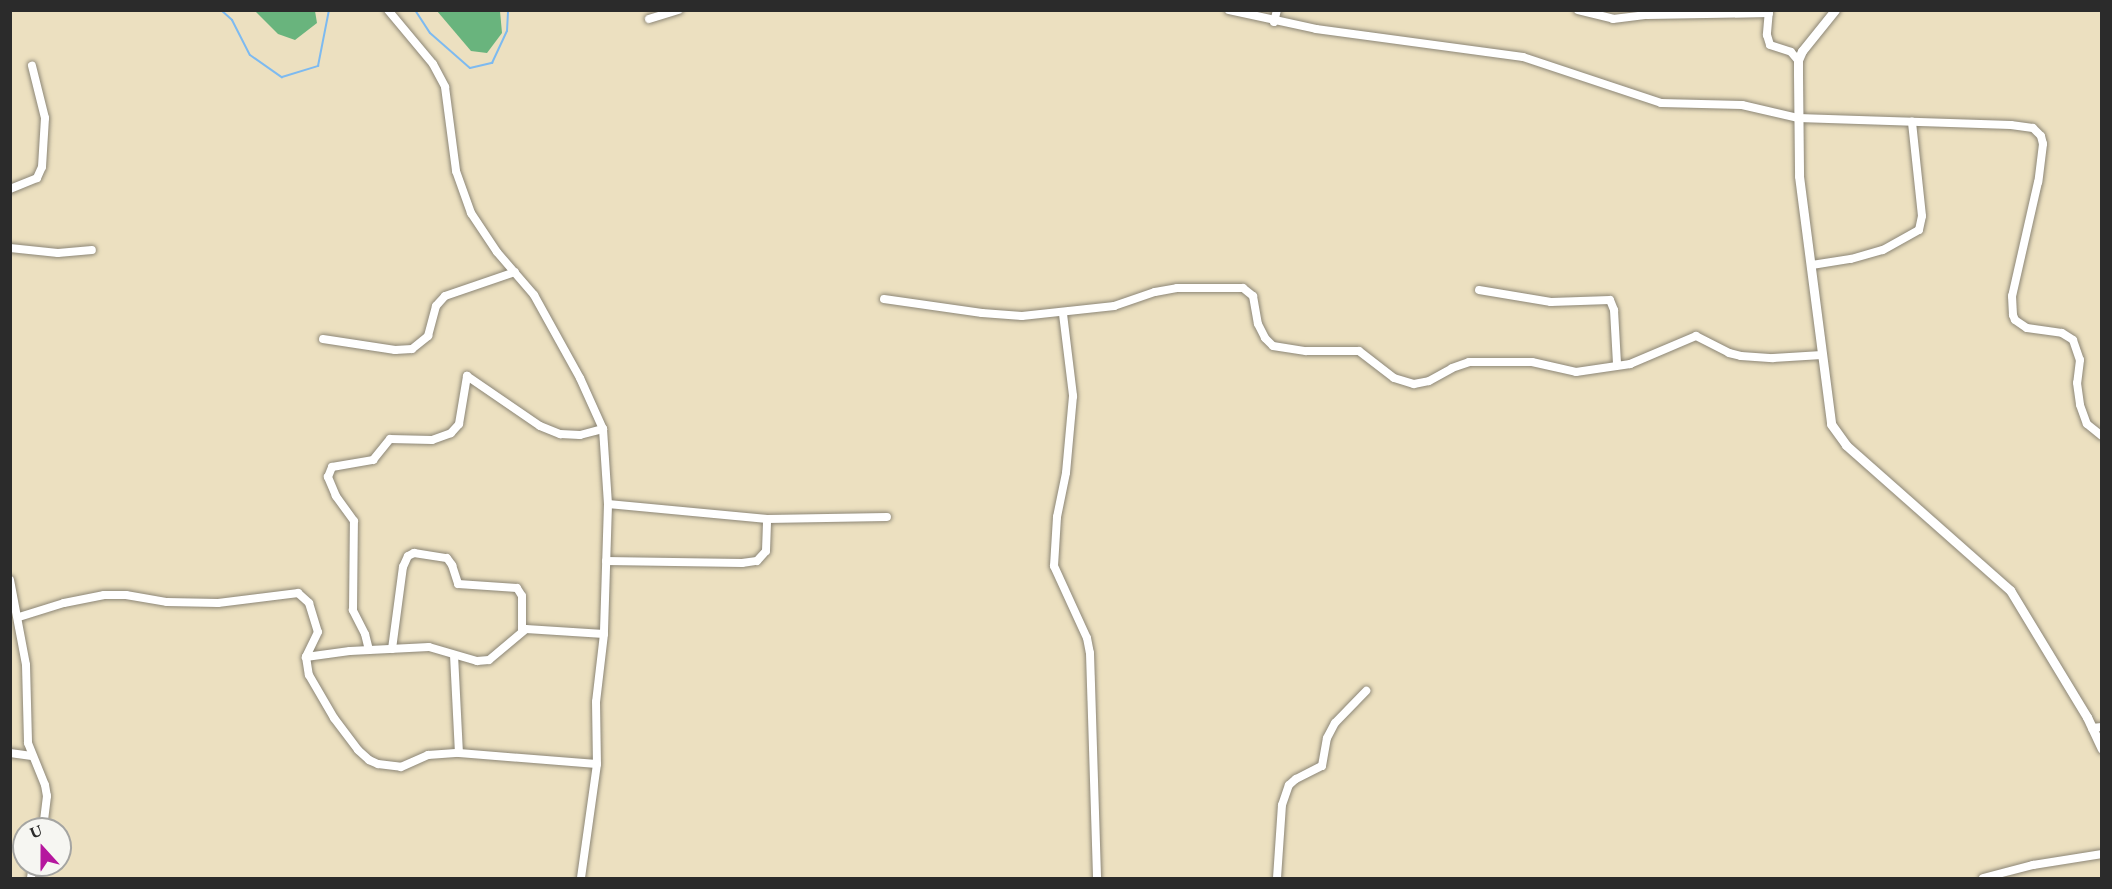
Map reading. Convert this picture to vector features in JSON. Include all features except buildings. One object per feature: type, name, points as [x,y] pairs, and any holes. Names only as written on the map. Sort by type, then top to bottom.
[{"type":"street","points":[[388,10],[439,74],[448,101],[452,152],[461,190],[481,230],[534,295],[580,378],[603,429],[608,504],[604,634],[596,702],[597,764],[581,879]]},
{"type":"street","points":[[649,19],[679,10]]},
{"type":"street","points":[[1229,10],[1274,22],[1523,57],[1653,102],[1742,105],[1798,118],[2025,125],[2038,131],[2043,144],[2036,192],[2012,296],[2013,315],[2015,320],[2027,328],[2062,333],[2073,340],[2080,360],[2077,383],[2080,405],[2087,424],[2102,436]]},
{"type":"street","points":[[1274,22],[1277,10]]},
{"type":"street","points":[[1578,10],[1613,19],[1688,13],[1769,12],[1767,35],[1770,45],[1791,52],[1798,60]]},
{"type":"street","points":[[1835,10],[1811,38],[1798,60],[1799,176],[1812,265],[1828,414],[1837,435],[2010,590],[2097,728],[2102,749]]},
{"type":"street","points":[[10,189],[37,178],[42,167],[45,118],[32,66]]},
{"type":"street","points":[[1812,265],[1883,250],[1919,230],[1922,216],[1912,122]]},
{"type":"street","points":[[10,248],[58,254],[92,250]]},
{"type":"street","points":[[323,339],[395,350],[412,349],[428,336],[436,306],[445,296],[515,272]]},
{"type":"street","points":[[884,299],[982,313],[1022,316],[1063,314],[1114,306],[1155,292],[1177,288],[1233,286],[1251,292],[1258,324],[1265,338],[1273,346],[1306,351],[1359,351],[1404,383],[1422,383],[1469,362],[1532,362],[1576,372],[1637,362],[1696,336],[1729,353],[1741,356],[1773,358],[1822,356]]},
{"type":"street","points":[[1479,290],[1551,302],[1610,300],[1614,310],[1617,364]]},
{"type":"street","points":[[1063,314],[1073,396],[1070,437],[1057,517],[1054,566],[1087,638],[1090,653],[1097,879]]},
{"type":"street","points":[[369,650],[365,633],[353,610],[354,521],[336,496],[328,477],[332,467],[374,460],[390,439],[432,440],[451,433],[459,424],[467,376],[540,426],[570,434],[603,429]]},
{"type":"street","points":[[608,504],[767,519],[887,517]]},
{"type":"street","points":[[606,561],[742,563],[757,561],[766,551],[767,519]]},
{"type":"street","points":[[306,657],[369,650],[392,649],[429,647],[477,661],[489,660],[504,650],[522,630],[522,597],[518,588],[458,584],[453,565],[447,558],[414,553],[408,556],[403,567],[392,649]]},
{"type":"street","points":[[10,580],[19,617],[26,665],[28,743],[45,784],[47,796],[44,817]]},
{"type":"street","points":[[19,617],[64,603],[104,595],[126,595],[167,602],[218,603],[298,593],[309,603],[318,632],[306,657],[312,684],[334,718],[369,760],[401,766],[428,755],[459,753],[597,764]]},
{"type":"street","points":[[522,630],[604,634]]},
{"type":"street","points":[[454,655],[459,753]]},
{"type":"street","points":[[1277,879],[1282,806],[1289,785],[1322,766],[1327,738],[1335,723],[1366,691]]},
{"type":"street","points":[[10,753],[32,756]]},
{"type":"street","points":[[1983,879],[2034,864],[2102,854]]},
{"type":"green space","points":[[255,11],[315,11],[317,23],[295,40],[278,34]]},
{"type":"green space","points":[[437,11],[500,11],[502,33],[487,53],[471,51]]},
{"type":"waterway","points":[[221,10],[232,20],[250,55],[282,77],[318,66],[329,10]]},
{"type":"waterway","points":[[415,10],[430,33],[470,68],[492,63],[507,31],[508,10]]}]
